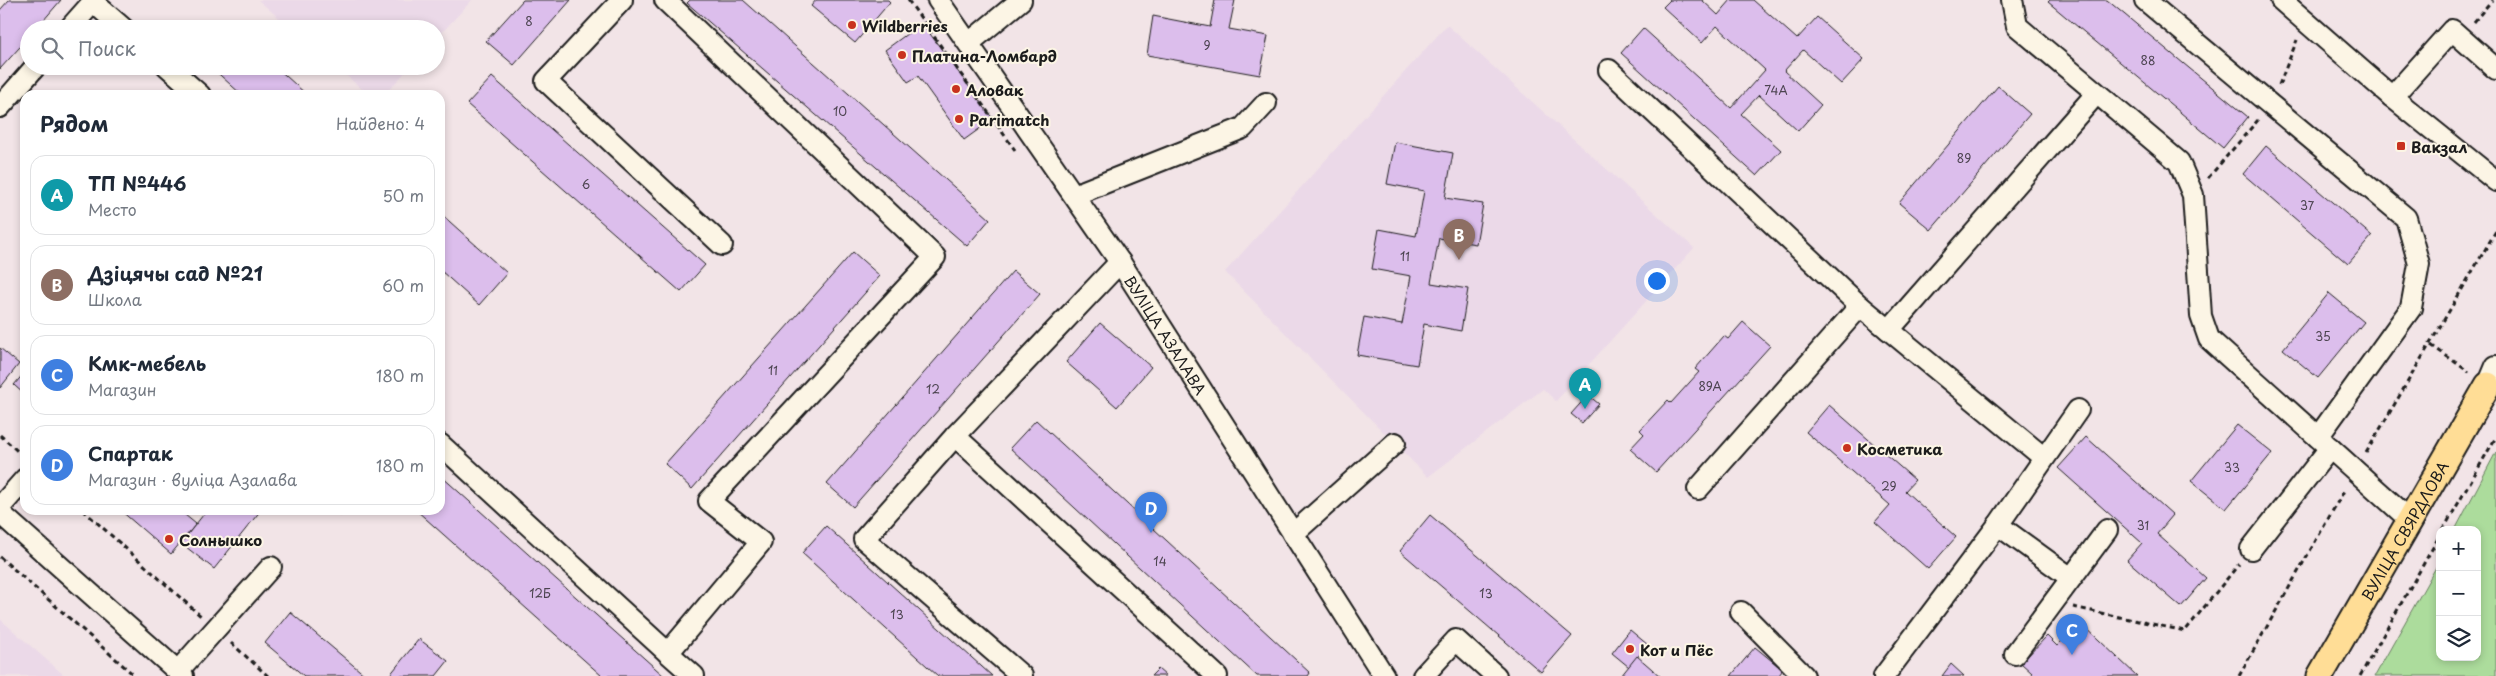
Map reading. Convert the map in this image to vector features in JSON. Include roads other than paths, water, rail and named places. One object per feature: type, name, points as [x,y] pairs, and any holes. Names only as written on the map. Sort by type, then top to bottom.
[{"type":"main road","name":"ВУЛІЦА СВЯРДЛОВА","points":[[2320,676],[2493,377]]},
{"type":"street","points":[[622,0],[546,81],[722,246]]},
{"type":"street","points":[[665,0],[936,257],[710,501],[761,542],[668,654]]},
{"type":"street","name":"ВУЛІЦА АЗАЛАВА","points":[[938,0],[1120,262],[1384,676]]},
{"type":"street","points":[[969,42],[1021,0]]},
{"type":"street","points":[[2012,0],[2017,26],[2179,162],[2193,195],[2201,316],[2209,339],[2410,520]]},
{"type":"street","points":[[2145,0],[2406,218],[2419,264],[2411,308],[2324,443],[2251,549]]},
{"type":"street","points":[[2281,0],[2392,97],[2496,180]]},
{"type":"street","points":[[77,20],[93,2],[114,20]]},
{"type":"street","points":[[2392,97],[2452,30],[2496,69]]},
{"type":"street","points":[[1609,70],[1860,306],[2043,457]]},
{"type":"street","points":[[0,107],[28,75]]},
{"type":"street","points":[[177,75],[194,90]]},
{"type":"street","points":[[1889,330],[2096,94]]},
{"type":"street","points":[[1074,195],[1243,128],[1266,103]]},
{"type":"street","points":[[1022,676],[864,539],[955,436],[1120,262]]},
{"type":"street","points":[[1698,489],[1860,306]]},
{"type":"street","points":[[1884,676],[1998,525],[2043,457],[2078,410]]},
{"type":"street","points":[[955,436],[1217,676]]},
{"type":"street","points":[[1293,534],[1395,444]]},
{"type":"street","points":[[445,449],[694,676]]},
{"type":"street","points":[[0,507],[20,485]]},
{"type":"street","points":[[0,514],[180,674],[271,567]]},
{"type":"street","points":[[1998,525],[2071,578]]},
{"type":"street","points":[[2015,654],[2107,530]]},
{"type":"street","points":[[1741,612],[1804,676]]},
{"type":"street","points":[[1423,676],[1456,640],[1496,676]]},
{"type":"place","name":"Wildberries","points":[[852,25]]},
{"type":"place","name":"Платина-Ломбард","points":[[902,55]]},
{"type":"place","name":"Аловак","points":[[956,89]]},
{"type":"place","name":"Parimatch","points":[[959,119]]},
{"type":"place","name":"Вакзал","points":[[2401,146]]},
{"type":"place","name":"Дзіцячы сад №21","points":[[1459,260]]},
{"type":"place","name":"ТП №446","points":[[1585,409]]},
{"type":"place","name":"Косметика","points":[[1847,448]]},
{"type":"place","name":"Спартак","points":[[1151,533]]},
{"type":"place","name":"Солнышко","points":[[169,539]]},
{"type":"place","name":"Кот и Пёс","points":[[1630,649]]},
{"type":"place","name":"Кмк-мебель","points":[[2072,655]]}]
